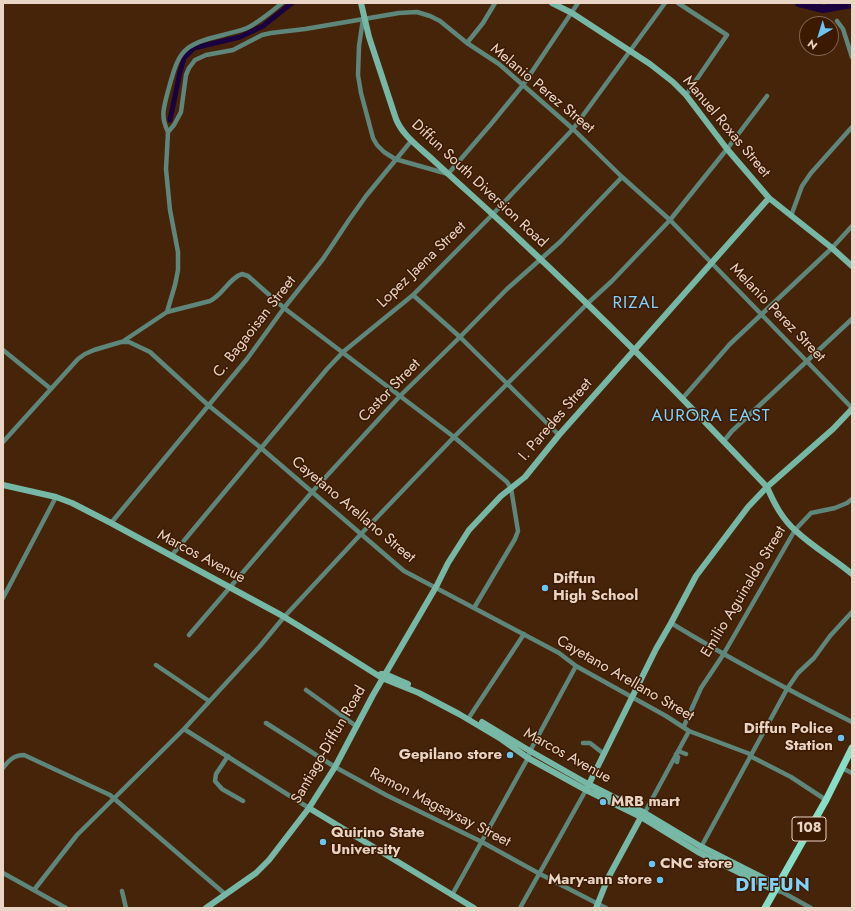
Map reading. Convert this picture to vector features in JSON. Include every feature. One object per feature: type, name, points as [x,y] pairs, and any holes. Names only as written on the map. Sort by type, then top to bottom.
[{"type":"main road","name":"108","points":[[765,908],[778,889],[852,748]]},
{"type":"street","points":[[167,312],[177,277],[178,252],[170,210],[166,170],[168,132],[163,120],[163,111],[175,66],[189,46],[201,40],[246,28],[267,15],[282,3]]},
{"type":"street","name":"Diffun South Diversion Road","points":[[361,3],[369,37],[396,119],[402,131],[542,259],[635,350],[767,487],[774,503],[795,530],[852,574]]},
{"type":"street","points":[[468,43],[483,23],[495,3]]},
{"type":"street","name":"Manuel Roxas Street","points":[[552,3],[572,13],[629,52],[650,64],[673,82],[686,95],[727,149],[769,198],[832,248],[852,266]]},
{"type":"street","points":[[364,18],[358,58],[358,75],[361,93],[373,138],[384,152],[395,159],[448,174],[523,85],[578,3]]},
{"type":"street","name":"Lopez Jaena Street","points":[[172,555],[327,369],[343,352],[413,295],[493,214],[573,129],[665,3]]},
{"type":"street","points":[[678,3],[728,35],[686,95]]},
{"type":"street","name":"Melanio Perez Street","points":[[168,132],[174,125],[181,112],[186,75],[189,68],[195,60],[206,55],[234,50],[266,34],[399,13],[418,12],[430,16],[440,21],[468,43],[499,64],[573,129],[622,177],[670,220],[852,409]]},
{"type":"street","points":[[839,24],[843,29],[852,57]]},
{"type":"street","points":[[34,890],[77,835],[184,729],[260,646],[284,617],[361,534],[454,437],[588,303],[612,281],[670,220],[727,149],[766,96]]},
{"type":"street","points":[[791,216],[802,186],[811,173],[852,127]]},
{"type":"street","name":"C. Bagaoisan Street","points":[[111,523],[247,359],[323,258],[349,220],[395,159],[412,140]]},
{"type":"street","name":"Castor Street","points":[[189,635],[312,492],[399,397],[507,289],[560,242],[622,177]]},
{"type":"street","name":"I. Paredes Street","points":[[381,676],[469,530],[501,496],[525,477],[559,435],[769,198]]},
{"type":"street","points":[[682,400],[730,344],[832,248],[852,226]]},
{"type":"street","points":[[3,442],[78,359],[85,354],[122,342],[167,312],[210,301],[216,298],[237,275],[242,274],[248,276],[284,308],[343,352],[399,397],[454,437],[507,482],[511,488],[518,531],[515,539],[474,608]]},
{"type":"street","points":[[413,295],[460,337],[559,435]]},
{"type":"street","points":[[724,441],[732,431],[852,319]]},
{"type":"street","name":"Cayetano Arellano Street","points":[[122,342],[129,342],[150,352],[208,405],[261,448],[404,571],[559,653],[576,666],[689,730],[750,755],[791,777],[826,800]]},
{"type":"street","points":[[3,350],[51,389]]},
{"type":"street","points":[[520,908],[587,787],[656,649],[696,576],[748,507],[767,487],[852,409]]},
{"type":"street","name":"Marcos Avenue","points":[[3,485],[56,497],[72,503],[111,523],[284,617],[381,676],[469,717],[501,739],[587,787],[643,815],[699,849],[778,889],[811,908]]},
{"type":"street","points":[[3,598],[56,497]]},
{"type":"street","name":"Emilio Aguinaldo Street","points":[[684,726],[701,688],[723,655],[795,530],[811,513],[835,508],[846,504],[852,499]]},
{"type":"street","points":[[699,849],[787,689],[798,673],[814,658],[830,636],[852,612]]},
{"type":"street","points":[[671,623],[723,655],[852,722]]},
{"type":"street","points":[[469,717],[524,634]]},
{"type":"street","points":[[156,665],[209,701]]},
{"type":"street","points":[[452,895],[576,666]]},
{"type":"street","name":"Santiago-Diffun Road","points":[[206,908],[256,873],[270,860],[309,808],[334,767],[381,676]]},
{"type":"street","points":[[306,690],[356,726]]},
{"type":"street","name":"Ramon Magsaysay Street","points":[[266,723],[334,767],[386,795],[482,842],[597,906],[606,908]]},
{"type":"street","points":[[184,729],[309,808],[474,908]]},
{"type":"street","points":[[597,906],[608,878],[689,730]]},
{"type":"street","points":[[583,744],[590,743],[604,754]]},
{"type":"street","points":[[677,753],[686,754]]},
{"type":"street","points":[[677,753],[677,762]]},
{"type":"street","points":[[3,768],[13,757],[24,755],[103,791],[115,799],[225,894]]},
{"type":"street","points":[[228,756],[216,774],[215,781],[222,789],[243,802]]},
{"type":"street","points":[[842,768],[852,773]]},
{"type":"street","points":[[3,873],[66,908]]},
{"type":"street","points":[[122,891],[126,908]]},
{"type":"waterway","points":[[170,120],[184,58],[194,48],[240,37],[263,26],[292,3]]},
{"type":"waterway","points":[[799,3],[823,9],[852,4]]},
{"type":"place","name":"Diffun High School","points":[[545,588]]},
{"type":"place","name":"Diffun Police Station","points":[[841,738]]},
{"type":"place","name":"Gepilano store","points":[[510,755]]},
{"type":"place","name":"MRB mart","points":[[603,802]]},
{"type":"place","name":"Quirino State University","points":[[323,842]]},
{"type":"place","name":"CNC store","points":[[652,864]]},
{"type":"place","name":"Mary-ann store","points":[[660,880]]},
{"type":"district","name":"RIZAL","points":[[636,304]]},
{"type":"district","name":"AURORA EAST","points":[[711,417]]},
{"type":"district","name":"DIFFUN","points":[[773,886]]}]
